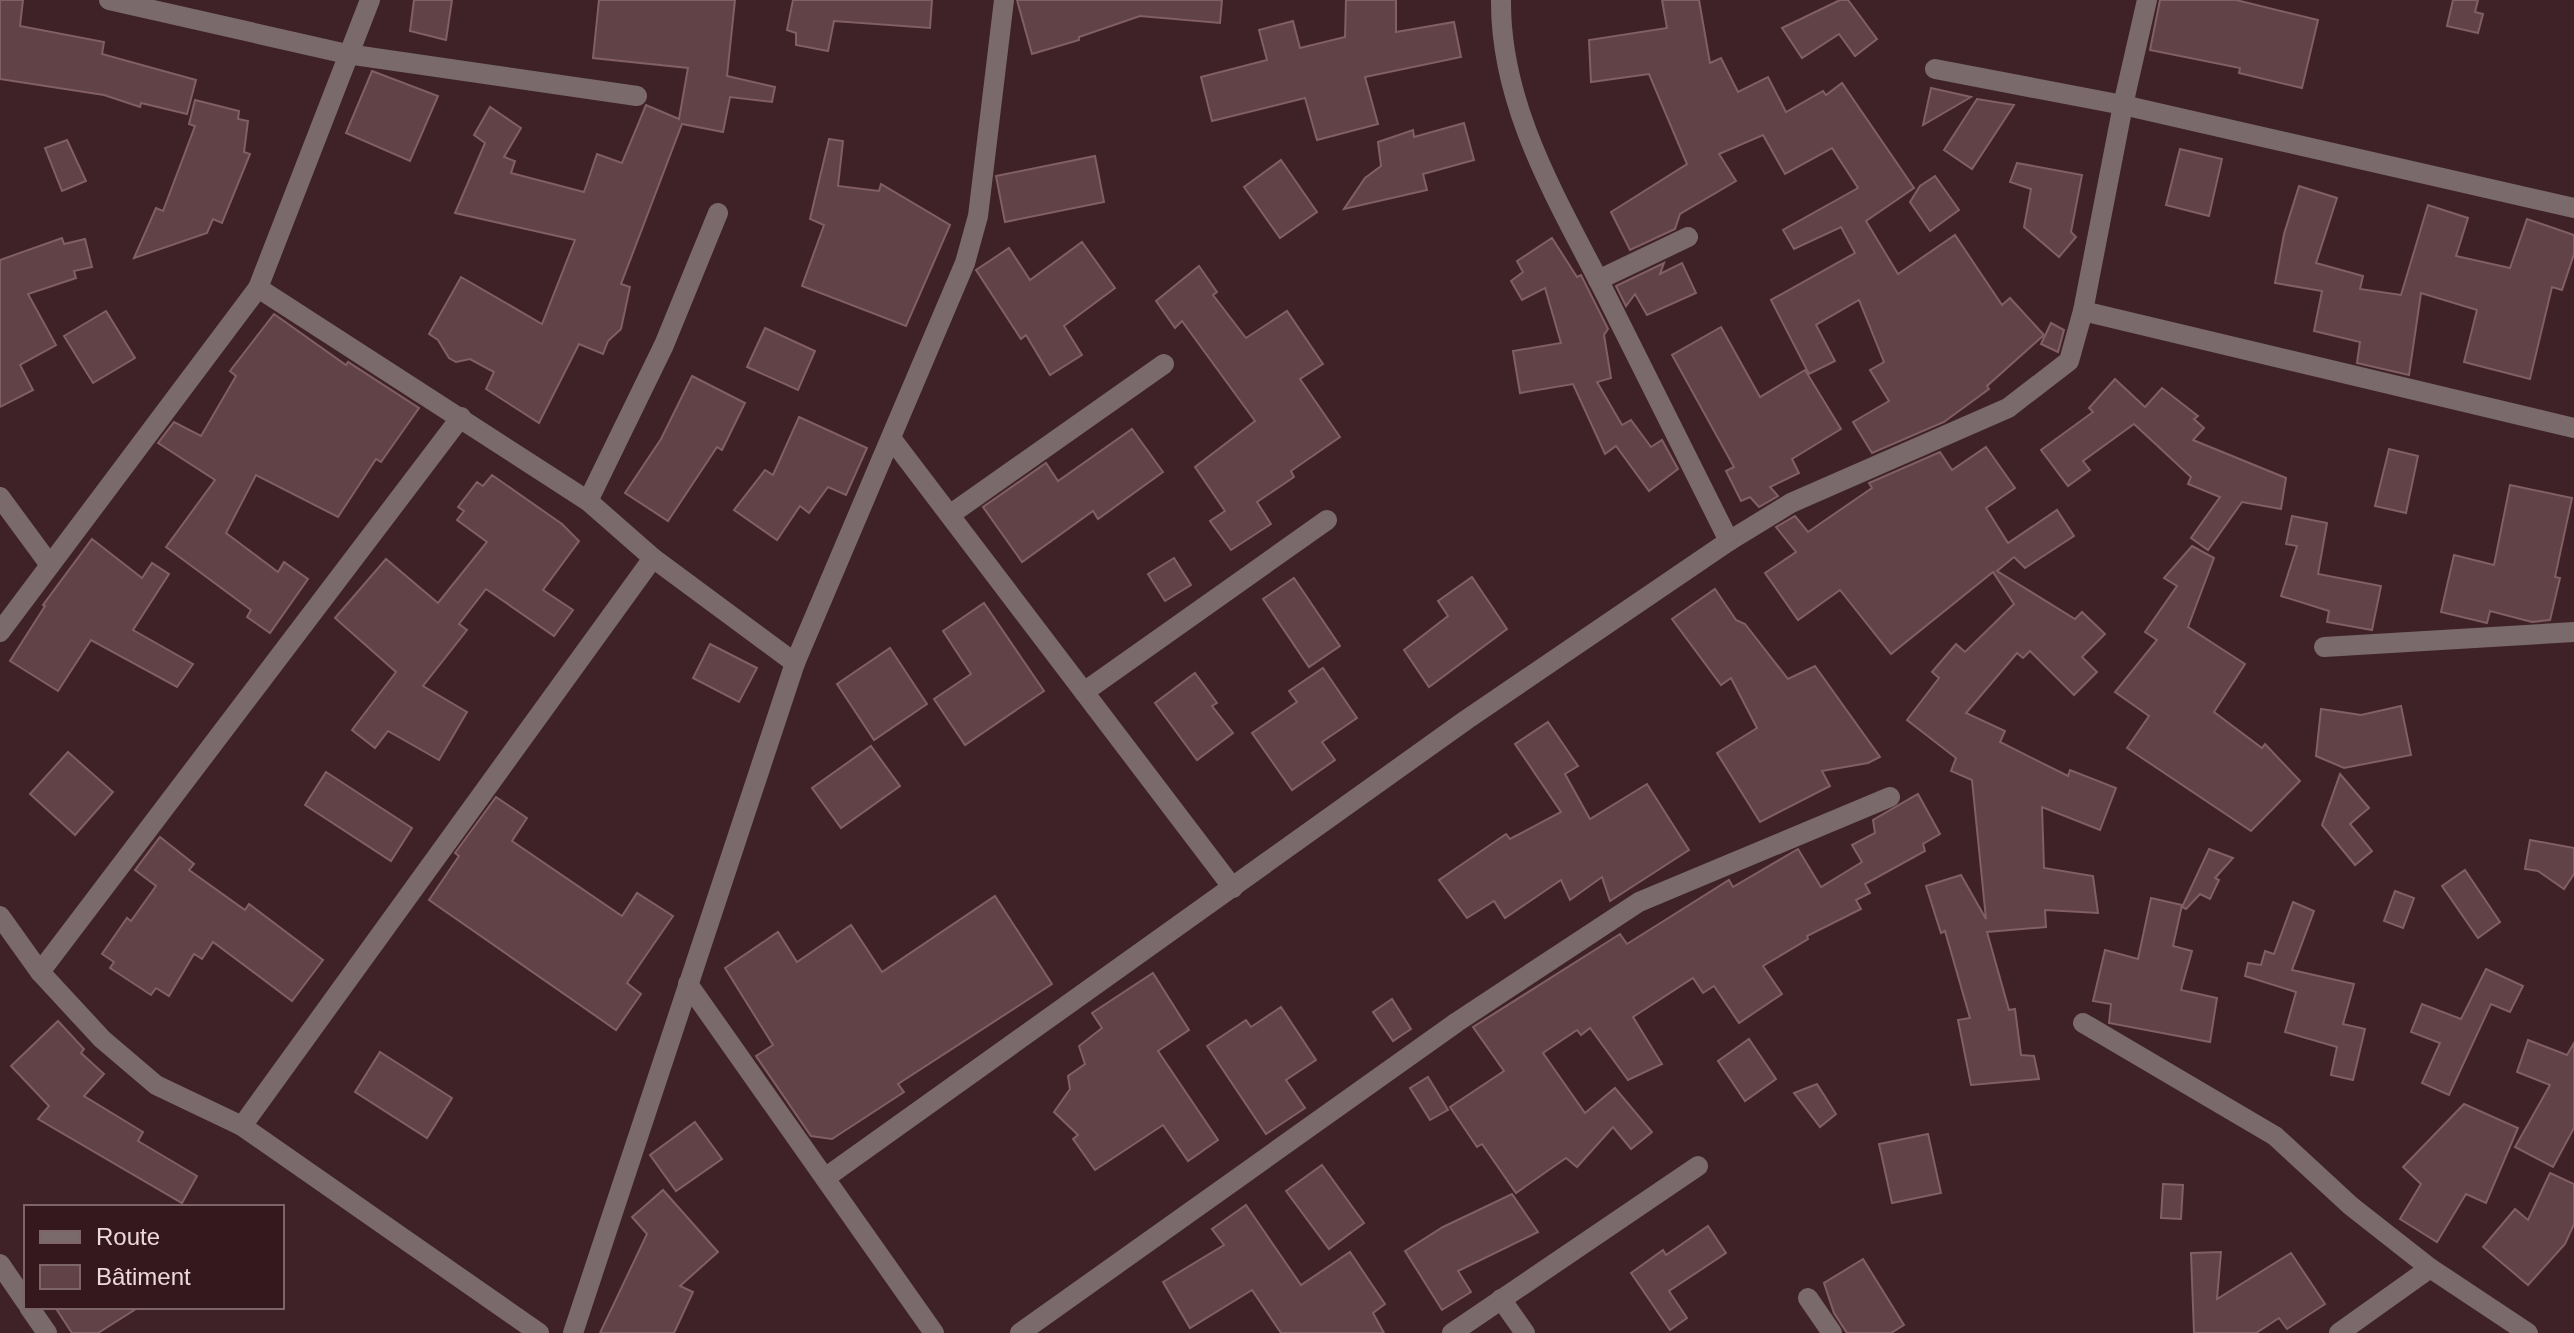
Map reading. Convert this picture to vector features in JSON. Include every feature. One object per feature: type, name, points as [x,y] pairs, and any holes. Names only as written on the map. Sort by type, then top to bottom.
[{"type":"street","points":[[109,0],[347,54],[637,96]]},
{"type":"street","points":[[0,632],[258,288],[370,0]]},
{"type":"street","points":[[573,1333],[795,663],[965,263],[978,216],[1004,0]]},
{"type":"street","points":[[1501,0],[1507,74],[1522,122],[1729,541]]},
{"type":"street","points":[[825,1178],[1477,712],[1729,541],[1791,503],[2008,408],[2069,361],[2083,311],[2147,0]]},
{"type":"street","points":[[1935,69],[2123,105],[2574,208]]},
{"type":"street","points":[[588,501],[664,345],[718,213]]},
{"type":"street","points":[[1598,280],[1688,237]]},
{"type":"street","points":[[258,288],[588,501],[653,558],[795,663]]},
{"type":"street","points":[[2083,311],[2574,428]]},
{"type":"street","points":[[951,514],[1164,364]]},
{"type":"street","points":[[40,972],[461,417]]},
{"type":"street","points":[[891,438],[1233,888]]},
{"type":"street","points":[[0,497],[50,565]]},
{"type":"street","points":[[1084,692],[1327,520]]},
{"type":"street","points":[[242,1126],[653,558]]},
{"type":"street","points":[[2324,647],[2574,632]]},
{"type":"street","points":[[1020,1333],[1457,1022],[1639,902],[1890,797]]},
{"type":"street","points":[[0,916],[40,972],[102,1039],[156,1085],[242,1126],[539,1333]]},
{"type":"street","points":[[688,984],[934,1333]]},
{"type":"street","points":[[2083,1023],[2275,1136],[2351,1206],[2430,1268],[2528,1333]]},
{"type":"street","points":[[1452,1333],[1698,1166]]},
{"type":"street","points":[[0,1264],[24,1299]]},
{"type":"street","points":[[2339,1333],[2430,1268]]},
{"type":"street","points":[[1808,1298],[1832,1333]]},
{"type":"street","points":[[1501,1299],[1525,1333]]},
{"type":"street","points":[[31,1309],[47,1333]]},
{"type":"building","points":[[0,0],[23,0],[20,26],[104,42],[102,54],[196,80],[187,114],[141,103],[140,107],[104,95],[0,79]]},
{"type":"building","points":[[414,0],[452,0],[446,40],[410,31]]},
{"type":"building","points":[[599,0],[735,0],[727,76],[775,87],[772,102],[730,97],[723,132],[682,124],[621,284],[630,287],[621,329],[608,341],[603,354],[579,344],[539,423],[486,389],[494,372],[470,359],[456,362],[449,358],[438,340],[429,334],[461,277],[542,324],[575,240],[455,213],[485,143],[474,135],[490,107],[521,128],[504,157],[515,161],[511,173],[584,192],[597,154],[622,163],[646,105],[679,119],[688,68],[593,58]]},
{"type":"building","points":[[793,0],[932,0],[930,28],[834,21],[828,51],[796,45],[796,33],[787,30]]},
{"type":"building","points":[[1017,0],[1222,0],[1220,23],[1140,16],[1032,54]]},
{"type":"building","points":[[1346,0],[1396,0],[1396,32],[1454,22],[1461,57],[1365,77],[1378,124],[1317,140],[1305,98],[1212,121],[1201,77],[1267,60],[1259,30],[1293,21],[1300,48],[1345,37]]},
{"type":"building","points":[[1662,0],[1699,0],[1710,63],[1721,58],[1738,92],[1768,77],[1786,112],[1823,91],[1826,95],[1842,83],[1914,188],[1866,221],[1898,274],[1955,235],[2002,305],[2010,298],[2044,335],[1987,386],[1989,389],[1944,422],[1872,453],[1853,422],[1889,401],[1870,370],[1884,362],[1859,300],[1816,325],[1835,361],[1809,374],[1771,300],[1855,253],[1841,227],[1794,249],[1783,230],[1858,188],[1832,148],[1785,174],[1763,135],[1719,154],[1736,181],[1680,214],[1675,229],[1630,250],[1611,212],[1687,164],[1649,74],[1591,82],[1589,40],[1667,28]]},
{"type":"building","points":[[1840,0],[1848,0],[1877,39],[1855,56],[1839,34],[1802,58],[1782,28]]},
{"type":"building","points":[[2160,0],[2236,0],[2318,20],[2302,88],[2239,73],[2240,68],[2150,50]]},
{"type":"building","points":[[2453,0],[2478,0],[2475,12],[2483,14],[2478,33],[2447,26]]},
{"type":"building","points":[[372,71],[438,96],[410,161],[346,133]]},
{"type":"building","points":[[1931,88],[1971,97],[1923,125]]},
{"type":"building","points":[[1977,99],[2014,105],[1972,169],[1944,150]]},
{"type":"building","points":[[195,100],[239,111],[238,119],[248,121],[244,152],[250,154],[222,223],[213,219],[207,233],[134,258],[156,208],[163,211],[195,126],[189,124]]},
{"type":"building","points":[[1464,123],[1474,160],[1423,174],[1427,190],[1344,209],[1365,178],[1381,166],[1378,142],[1413,130],[1414,137]]},
{"type":"building","points":[[829,139],[843,141],[838,186],[879,191],[881,184],[950,225],[906,326],[802,286],[824,225],[810,219]]},
{"type":"building","points":[[67,140],[86,181],[62,191],[45,148]]},
{"type":"building","points":[[2180,149],[2222,159],[2209,216],[2166,205]]},
{"type":"building","points":[[1095,156],[1104,202],[1005,222],[996,176]]},
{"type":"building","points":[[1281,160],[1317,212],[1280,238],[1244,187]]},
{"type":"building","points":[[2017,163],[2082,175],[2071,232],[2076,237],[2059,257],[2024,227],[2031,189],[2010,182]]},
{"type":"building","points":[[1935,176],[1959,210],[1930,231],[1910,202],[1920,186]]},
{"type":"building","points":[[2299,186],[2337,198],[2316,263],[2363,276],[2360,289],[2401,295],[2428,205],[2468,218],[2456,256],[2510,268],[2527,219],[2574,235],[2574,254],[2562,290],[2552,287],[2530,379],[2464,362],[2477,310],[2421,293],[2409,375],[2357,363],[2360,342],[2314,331],[2322,291],[2275,283],[2284,234]]},
{"type":"building","points":[[62,238],[64,244],[85,239],[92,267],[74,271],[76,278],[28,294],[56,345],[20,365],[33,390],[0,407],[0,260]]},
{"type":"building","points":[[1552,238],[1577,277],[1581,275],[1608,329],[1604,335],[1611,378],[1597,382],[1622,425],[1631,420],[1651,447],[1662,440],[1678,469],[1649,491],[1616,446],[1605,454],[1573,384],[1520,393],[1513,351],[1561,343],[1545,288],[1522,300],[1511,281],[1523,272],[1517,261]]},
{"type":"building","points":[[1082,242],[1115,288],[1064,326],[1082,355],[1050,375],[1026,335],[1021,339],[976,270],[1009,248],[1030,280]]},
{"type":"building","points":[[1664,263],[1660,274],[1682,263],[1696,293],[1647,315],[1635,294],[1626,306],[1616,286]]},
{"type":"building","points":[[1199,266],[1217,292],[1213,295],[1246,338],[1287,311],[1323,364],[1300,379],[1340,437],[1291,471],[1294,477],[1257,502],[1271,524],[1231,550],[1210,521],[1225,511],[1195,467],[1255,421],[1182,321],[1175,328],[1156,301]]},
{"type":"building","points":[[106,311],[135,358],[93,383],[64,336]]},
{"type":"building","points":[[274,314],[346,365],[348,362],[419,408],[381,462],[376,459],[338,517],[256,475],[226,533],[278,572],[284,562],[308,579],[270,633],[247,617],[251,610],[166,547],[215,480],[158,443],[174,422],[201,436],[236,376],[230,371]]},
{"type":"building","points":[[2051,323],[2064,330],[2058,352],[2041,344]]},
{"type":"building","points":[[1721,327],[1760,397],[1805,370],[1841,429],[1792,459],[1799,473],[1770,487],[1778,496],[1759,507],[1750,497],[1741,501],[1726,471],[1734,467],[1672,355]]},
{"type":"building","points":[[765,328],[815,351],[798,390],[747,367]]},
{"type":"building","points":[[692,376],[745,403],[722,450],[717,447],[668,521],[625,493],[661,439]]},
{"type":"building","points":[[2115,379],[2145,407],[2162,388],[2198,416],[2194,419],[2204,428],[2193,440],[2286,478],[2281,509],[2242,502],[2208,550],[2191,538],[2220,497],[2188,484],[2191,477],[2134,424],[2083,461],[2090,470],[2068,486],[2041,450],[2093,412],[2089,408]]},
{"type":"building","points":[[799,417],[867,448],[846,495],[828,487],[809,513],[800,506],[777,540],[734,510],[765,470],[773,475]]},
{"type":"building","points":[[1132,429],[1163,472],[1098,519],[1093,511],[1022,562],[983,507],[1046,463],[1058,481]]},
{"type":"building","points":[[1986,447],[2015,488],[1986,508],[2008,543],[2057,510],[2074,536],[2025,568],[2014,557],[1997,571],[2075,619],[2082,612],[2105,634],[2082,657],[2097,672],[2074,695],[2030,651],[2023,658],[2017,653],[1966,713],[2005,731],[2000,742],[2068,776],[2070,770],[2116,788],[2100,830],[2042,807],[2044,868],[2093,876],[2098,913],[2045,910],[2046,927],[1987,932],[2009,1010],[2015,1009],[2021,1055],[2034,1056],[2039,1079],[1971,1085],[1958,1020],[1970,1018],[1945,931],[1941,933],[1926,886],[1961,875],[1986,919],[1972,780],[1951,771],[1956,758],[1907,720],[1939,678],[1932,672],[1956,644],[1965,652],[2014,604],[1993,572],[1891,654],[1840,590],[1798,620],[1765,573],[1796,552],[1776,527],[1795,516],[1808,532],[1872,488],[1869,483],[1940,452],[1952,470]]},
{"type":"building","points":[[2389,449],[2418,456],[2406,513],[2375,506]]},
{"type":"building","points":[[492,475],[562,524],[579,541],[543,590],[573,610],[554,636],[486,589],[459,624],[467,630],[423,686],[467,712],[439,760],[388,731],[375,748],[352,730],[396,672],[335,618],[386,559],[438,603],[487,542],[457,520],[464,511],[458,507],[477,482],[483,486]]},
{"type":"building","points":[[2510,485],[2572,498],[2555,577],[2560,578],[2550,620],[2532,622],[2490,611],[2487,623],[2441,612],[2454,555],[2494,565]]},
{"type":"building","points":[[2292,516],[2327,523],[2318,574],[2381,586],[2372,630],[2327,622],[2329,611],[2281,596],[2297,546],[2286,544]]},
{"type":"building","points":[[92,539],[142,578],[152,563],[169,574],[133,630],[193,664],[177,687],[91,640],[58,691],[10,661],[43,605]]},
{"type":"building","points":[[2192,546],[2214,558],[2188,627],[2245,664],[2214,712],[2262,748],[2265,744],[2300,781],[2251,831],[2127,748],[2149,716],[2115,692],[2157,640],[2145,632],[2177,586],[2164,578]]},
{"type":"building","points":[[1174,558],[1191,585],[1165,601],[1148,574]]},
{"type":"building","points":[[1472,577],[1507,629],[1429,687],[1404,650],[1448,616],[1438,601]]},
{"type":"building","points":[[1294,578],[1340,646],[1309,667],[1263,599]]},
{"type":"building","points":[[1715,589],[1736,620],[1745,624],[1788,679],[1815,666],[1880,757],[1868,763],[1822,771],[1830,786],[1760,822],[1717,753],[1757,728],[1731,678],[1721,685],[1672,619]]},
{"type":"building","points":[[984,603],[1044,691],[965,745],[934,699],[971,674],[943,631]]},
{"type":"building","points":[[710,644],[757,668],[739,702],[693,678]]},
{"type":"building","points":[[890,648],[927,704],[874,740],[837,684]]},
{"type":"building","points":[[1323,668],[1357,718],[1322,742],[1335,760],[1292,790],[1252,733],[1297,702],[1289,691]]},
{"type":"building","points":[[1195,673],[1217,703],[1212,706],[1233,733],[1197,760],[1155,703]]},
{"type":"building","points":[[2401,706],[2411,755],[2344,768],[2316,756],[2321,709],[2361,715]]},
{"type":"building","points":[[1548,722],[1578,766],[1565,774],[1590,819],[1647,784],[1689,850],[1610,901],[1602,877],[1570,900],[1561,880],[1505,918],[1494,901],[1467,918],[1439,880],[1506,834],[1510,839],[1561,812],[1515,744]]},
{"type":"building","points":[[871,746],[900,786],[841,828],[812,788]]},
{"type":"building","points":[[68,752],[113,792],[75,835],[30,794]]},
{"type":"building","points":[[326,772],[412,828],[391,861],[305,805]]},
{"type":"building","points":[[2340,774],[2369,808],[2350,824],[2372,851],[2355,865],[2322,825]]},
{"type":"building","points":[[1918,794],[1940,834],[1923,844],[1925,851],[1865,884],[1870,893],[1856,900],[1861,909],[1807,936],[1808,939],[1763,966],[1782,994],[1739,1023],[1714,986],[1703,993],[1693,978],[1633,1017],[1662,1064],[1628,1080],[1590,1028],[1581,1035],[1577,1030],[1543,1053],[1585,1113],[1615,1088],[1652,1132],[1631,1149],[1613,1127],[1577,1167],[1566,1158],[1516,1193],[1482,1144],[1477,1147],[1450,1107],[1504,1071],[1473,1027],[1620,934],[1627,944],[1729,880],[1733,887],[1798,849],[1821,887],[1862,862],[1852,845],[1875,833],[1873,820]]},
{"type":"building","points":[[496,797],[527,818],[512,841],[622,916],[637,893],[673,916],[627,983],[641,994],[616,1030],[429,900],[459,856],[455,853]]},
{"type":"building","points":[[160,837],[194,864],[189,870],[245,910],[249,904],[323,960],[292,1001],[213,942],[202,959],[194,954],[169,996],[156,988],[151,995],[110,968],[114,962],[102,954],[127,918],[131,921],[156,886],[135,870]]},
{"type":"building","points":[[2530,840],[2574,848],[2574,874],[2564,889],[2538,871],[2525,869]]},
{"type":"building","points":[[2209,849],[2233,858],[2215,878],[2219,880],[2210,899],[2200,894],[2186,909],[2182,907]]},
{"type":"building","points":[[2465,870],[2500,922],[2478,938],[2442,886]]},
{"type":"building","points":[[2395,891],[2414,898],[2403,928],[2384,921]]},
{"type":"building","points":[[995,896],[1052,984],[898,1084],[904,1092],[832,1139],[811,1136],[756,1056],[773,1045],[725,968],[778,932],[797,962],[851,925],[882,972]]},
{"type":"building","points":[[2151,898],[2182,905],[2173,946],[2192,951],[2181,990],[2217,998],[2210,1042],[2109,1023],[2111,1004],[2093,1001],[2105,950],[2138,959]]},
{"type":"building","points":[[2293,902],[2314,911],[2292,970],[2354,984],[2343,1024],[2365,1029],[2353,1080],[2331,1075],[2337,1047],[2285,1032],[2296,992],[2245,976],[2248,963],[2261,965],[2265,951],[2274,954]]},
{"type":"building","points":[[2486,969],[2523,986],[2510,1012],[2491,1004],[2449,1095],[2422,1083],[2440,1043],[2411,1032],[2422,1004],[2461,1019]]},
{"type":"building","points":[[1153,973],[1189,1030],[1158,1051],[1218,1140],[1188,1161],[1163,1125],[1095,1170],[1073,1139],[1078,1135],[1054,1112],[1070,1089],[1068,1076],[1085,1064],[1079,1046],[1102,1028],[1092,1013]]},
{"type":"building","points":[[1392,999],[1411,1029],[1393,1041],[1373,1012]]},
{"type":"building","points":[[1281,1007],[1316,1060],[1286,1080],[1305,1108],[1266,1134],[1207,1046],[1246,1020],[1251,1027]]},
{"type":"building","points":[[58,1021],[84,1049],[81,1053],[104,1074],[84,1096],[143,1132],[138,1141],[197,1176],[182,1203],[38,1119],[49,1106],[11,1066]]},
{"type":"building","points":[[1749,1039],[1776,1079],[1745,1101],[1718,1061]]},
{"type":"building","points":[[2528,1040],[2567,1055],[2574,1043],[2574,1128],[2553,1167],[2515,1147],[2550,1085],[2517,1072]]},
{"type":"building","points":[[380,1052],[452,1098],[427,1138],[355,1092]]},
{"type":"building","points":[[1428,1077],[1448,1110],[1430,1120],[1410,1088]]},
{"type":"building","points":[[1817,1084],[1836,1114],[1820,1127],[1794,1093]]},
{"type":"building","points":[[2464,1104],[2518,1128],[2486,1203],[2466,1194],[2437,1242],[2400,1219],[2421,1184],[2403,1167]]},
{"type":"building","points":[[695,1122],[722,1159],[676,1191],[650,1155]]},
{"type":"building","points":[[1928,1134],[1941,1193],[1892,1203],[1879,1144]]},
{"type":"building","points":[[1322,1165],[1364,1223],[1329,1249],[1286,1191]]},
{"type":"building","points":[[2550,1173],[2574,1184],[2574,1224],[2565,1244],[2528,1285],[2483,1247],[2515,1209],[2528,1220]]},
{"type":"building","points":[[2163,1184],[2183,1185],[2181,1219],[2161,1218]]},
{"type":"building","points":[[663,1190],[718,1252],[680,1286],[693,1292],[674,1333],[600,1333],[647,1234],[632,1217]]},
{"type":"building","points":[[1512,1194],[1538,1232],[1458,1271],[1471,1292],[1442,1310],[1405,1251],[1443,1227]]},
{"type":"building","points":[[1246,1205],[1301,1285],[1350,1252],[1385,1304],[1373,1313],[1384,1333],[1281,1333],[1252,1290],[1190,1328],[1163,1282],[1224,1245],[1212,1229]]},
{"type":"building","points":[[1708,1226],[1726,1253],[1669,1291],[1687,1318],[1670,1330],[1631,1273],[1663,1250],[1666,1255]]},
{"type":"building","points":[[2221,1252],[2217,1299],[2291,1253],[2325,1304],[2287,1329],[2279,1318],[2256,1333],[2194,1333],[2191,1253]]},
{"type":"building","points":[[1863,1259],[1904,1325],[1891,1333],[1847,1333],[1834,1313],[1824,1283]]},
{"type":"building","points":[[56,1309],[136,1309],[98,1333],[72,1333]]}]
